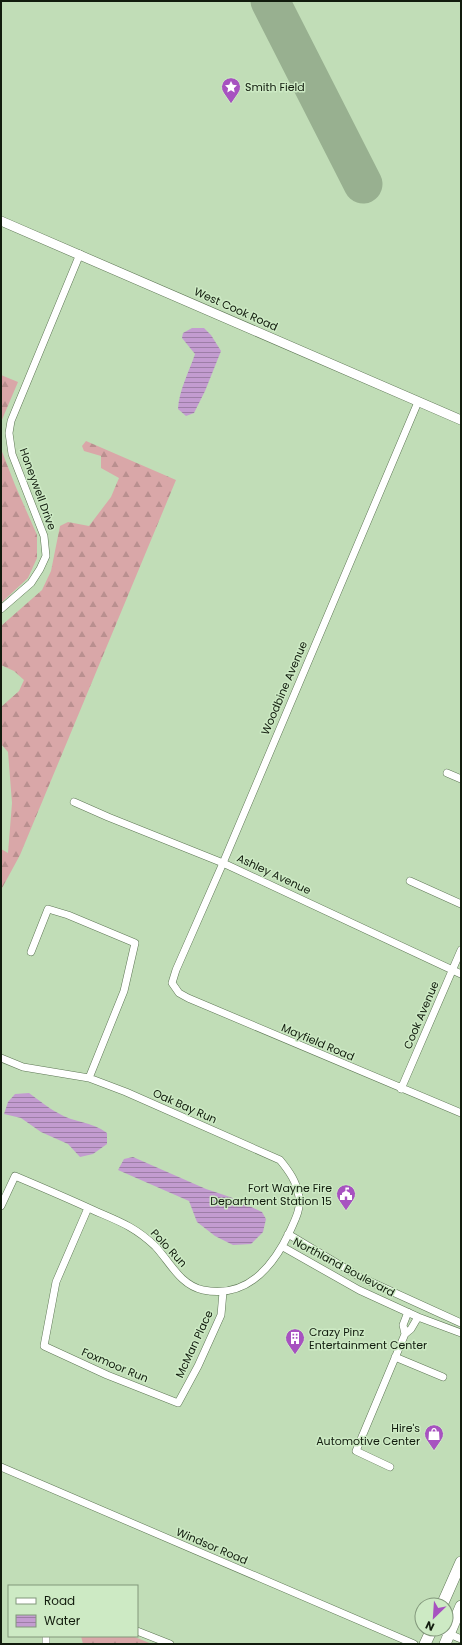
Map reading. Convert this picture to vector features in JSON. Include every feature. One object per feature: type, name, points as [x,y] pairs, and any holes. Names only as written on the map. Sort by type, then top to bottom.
[{"type":"highway","points":[[446,1597],[461,1562]]},
{"type":"highway","points":[[447,1639],[461,1606]]},
{"type":"main road","name":"West Cook Road","points":[[1,221],[461,420]]},
{"type":"street","name":"Honeywell Drive","points":[[1,609],[31,583],[46,556],[44,536],[12,454],[9,433],[11,420],[80,254]]},
{"type":"street","name":"Woodbine Avenue","points":[[172,983],[176,970],[223,863],[418,402]]},
{"type":"street","points":[[447,773],[461,779]]},
{"type":"street","name":"Ashley Avenue","points":[[74,802],[223,863],[461,974]]},
{"type":"street","points":[[410,881],[461,904]]},
{"type":"street","points":[[31,952],[48,909],[68,915],[135,943],[124,991],[89,1078]]},
{"type":"street","name":"Cook Avenue","points":[[401,1089],[461,950]]},
{"type":"street","name":"Mayfield Road","points":[[172,983],[179,992],[188,998],[461,1113]]},
{"type":"street","name":"Oak Bay Run","points":[[1,1058],[23,1067],[89,1078],[126,1092],[280,1160],[292,1175],[299,1196],[299,1208],[288,1234]]},
{"type":"street","name":"Polo Run","points":[[1,1206],[15,1176],[136,1230],[155,1247],[184,1280],[202,1289],[223,1292],[245,1286],[269,1267],[283,1247],[288,1234]]},
{"type":"street","name":"Foxmoor Run","points":[[88,1208],[56,1282],[44,1346],[107,1375],[178,1403]]},
{"type":"street","name":"Northland Boulevard","points":[[288,1234],[360,1277],[461,1323]]},
{"type":"street","name":"Northland Boulevard","points":[[283,1247],[359,1290],[418,1317],[461,1333]]},
{"type":"street","points":[[328,1272],[333,1261]]},
{"type":"street","name":"McMan Place","points":[[178,1403],[198,1366],[221,1315],[223,1292]]},
{"type":"street","points":[[405,1334],[403,1325],[408,1312]]},
{"type":"street","points":[[390,1467],[356,1451],[405,1334],[411,1329],[418,1317]]},
{"type":"street","points":[[395,1357],[443,1377]]},
{"type":"street","name":"Windsor Road","points":[[1,1467],[414,1644]]},
{"type":"street","points":[[138,1631],[170,1644]]},
{"type":"street","points":[[447,1639],[461,1640]]},
{"type":"green space","points":[[1,375],[18,382],[1,422]]},
{"type":"green space","points":[[86,441],[176,480],[20,855],[1,890],[1,849],[8,853],[12,803],[8,752],[1,744],[1,707],[19,691],[24,680],[14,671],[1,665],[1,626],[42,590],[51,571],[60,526],[68,522],[89,526],[111,497],[119,478],[101,468],[101,456],[84,451],[82,446]]},
{"type":"green space","points":[[1,449],[37,535],[37,558],[28,578],[1,603]]},
{"type":"green space","points":[[81,1637],[134,1637],[152,1644],[83,1644]]},
{"type":"water","points":[[192,328],[204,328],[211,335],[221,351],[205,391],[194,413],[186,416],[178,409],[179,402],[182,388],[195,354],[182,338],[183,333]]},
{"type":"water","points":[[29,1093],[51,1109],[70,1119],[101,1129],[107,1133],[107,1144],[93,1154],[80,1157],[68,1144],[41,1132],[21,1118],[4,1114],[8,1102],[15,1094]]},
{"type":"water","points":[[133,1157],[206,1189],[230,1197],[262,1212],[266,1219],[263,1232],[251,1244],[233,1245],[215,1236],[197,1222],[189,1201],[118,1170],[124,1159]]},
{"type":"runway","points":[[270,1],[363,184]]},
{"type":"place","name":"Smith Field","points":[[231,104]]},
{"type":"place","name":"Fort Wayne Fire Department Station 15","points":[[346,1211]]},
{"type":"place","name":"Crazy Pinz Entertainment Center","points":[[295,1355]]},
{"type":"place","name":"Hire's Automotive Center","points":[[434,1451]]}]
